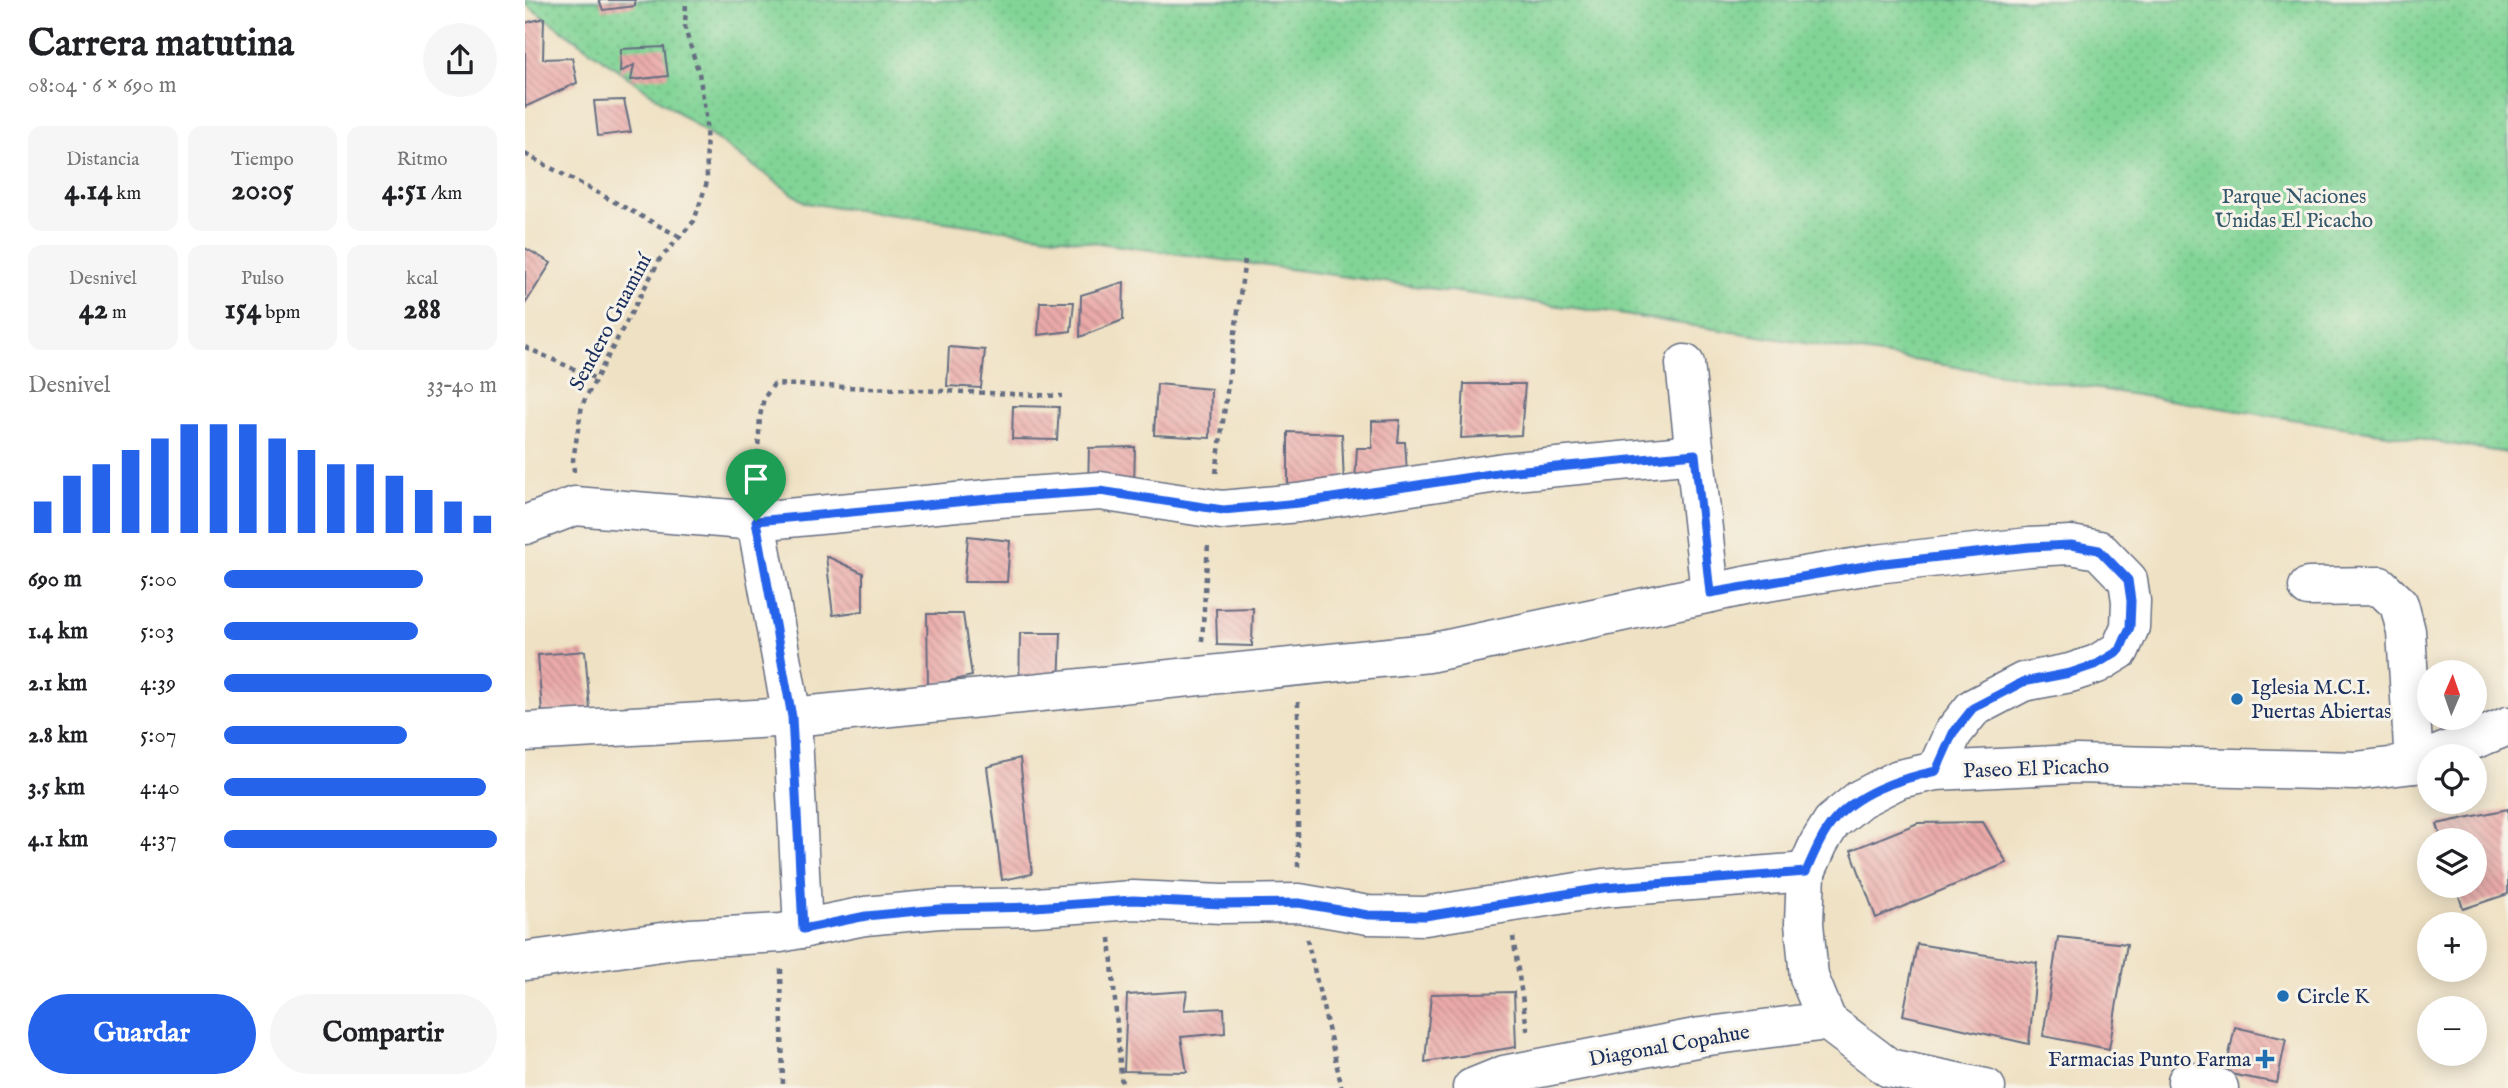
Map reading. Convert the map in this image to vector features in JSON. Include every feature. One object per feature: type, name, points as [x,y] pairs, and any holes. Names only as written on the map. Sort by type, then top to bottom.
[{"type":"street","points":[[1685,363],[1710,593]]},
{"type":"street","points":[[525,525],[575,506],[756,521],[1100,491],[1223,510],[1299,503],[1504,472],[1695,454]]},
{"type":"street","points":[[756,521],[792,717],[792,931]]},
{"type":"street","points":[[525,732],[792,717],[1429,653],[1710,593],[1876,564],[2029,547],[2071,545],[2099,550],[2128,580],[2131,601],[2130,627],[2120,650],[2097,664],[2070,673],[2023,682],[1973,708],[1953,733],[1936,771]]},
{"type":"street","points":[[2308,587],[2380,586],[2399,604],[2406,631],[2424,744]]},
{"type":"street","name":"Paseo El Picacho","points":[[2463,744],[2508,726]]},
{"type":"street","name":"Paseo El Picacho","points":[[1827,1021],[1809,977],[1804,923],[1806,872],[1832,822],[1860,799],[1899,779],[1936,771],[2076,764],[2356,771],[2417,761]]},
{"type":"street","points":[[525,961],[690,938],[792,931],[866,916],[939,909],[1035,907],[1133,900],[1222,904],[1299,903],[1368,915],[1425,916],[1603,888],[1806,872]]},
{"type":"street","points":[[1827,1021],[1889,1068],[1986,1088]]},
{"type":"street","name":"Diagonal Copahue","points":[[1472,1088],[1504,1074],[1701,1037],[1827,1021]]},
{"type":"path","name":"Sendero Guaminí","points":[[575,506],[573,460],[582,405],[660,259],[694,221],[707,182],[706,116],[699,72],[685,29],[686,0]]},
{"type":"path","points":[[525,154],[680,237]]},
{"type":"path","points":[[1200,676],[1211,508],[1245,259]]},
{"type":"path","points":[[525,347],[596,379]]},
{"type":"path","points":[[756,521],[755,467],[760,416],[764,398],[774,384],[1062,396]]},
{"type":"path","points":[[1107,902],[1122,1088]]},
{"type":"path","points":[[1508,905],[1533,1069]]},
{"type":"path","points":[[783,1088],[792,931]]},
{"type":"green space","name":"Parque Naciones Unidas El Picacho","points":[[525,0],[2508,0],[2508,453],[1618,314],[806,203],[525,4]]},
{"type":"building","points":[[599,0],[635,0],[635,6],[603,10]]},
{"type":"building","points":[[544,18],[543,59],[572,58],[577,83],[525,107],[525,23]]},
{"type":"building","points":[[664,47],[668,76],[631,80],[634,65],[620,72],[621,49]]},
{"type":"building","points":[[624,100],[631,132],[598,136],[594,101]]},
{"type":"building","points":[[525,248],[551,263],[525,304]]},
{"type":"building","points":[[1124,282],[1123,320],[1080,337],[1081,295]]},
{"type":"building","points":[[1040,302],[1074,302],[1071,331],[1038,335]]},
{"type":"building","points":[[949,347],[985,350],[981,388],[947,386]]},
{"type":"building","points":[[1157,384],[1211,389],[1210,438],[1154,435]]},
{"type":"building","points":[[1464,384],[1525,384],[1521,435],[1461,438]]},
{"type":"building","points":[[1013,406],[1059,407],[1057,440],[1012,439]]},
{"type":"building","points":[[1400,420],[1398,442],[1405,442],[1407,473],[1355,482],[1357,448],[1372,448],[1372,421]]},
{"type":"building","points":[[1288,432],[1342,434],[1344,485],[1288,485]]},
{"type":"building","points":[[1135,447],[1134,488],[1088,489],[1089,448]]},
{"type":"building","points":[[968,536],[1010,541],[1007,582],[964,582]]},
{"type":"building","points":[[826,556],[863,573],[863,611],[833,615]]},
{"type":"building","points":[[1253,608],[1252,646],[1217,645],[1216,609]]},
{"type":"building","points":[[927,614],[963,614],[972,676],[928,686]]},
{"type":"building","points":[[1020,633],[1061,633],[1059,688],[1019,694]]},
{"type":"building","points":[[585,651],[590,709],[542,713],[538,655]]},
{"type":"building","points":[[1020,758],[1032,874],[1002,880],[987,767]]},
{"type":"building","points":[[2508,809],[2508,894],[2463,909],[2460,898],[2487,898],[2487,828],[2438,828],[2437,824]]},
{"type":"building","points":[[1983,822],[2007,863],[1876,918],[1851,850],[1918,823]]},
{"type":"building","points":[[2058,937],[2127,944],[2109,1049],[2043,1036]]},
{"type":"building","points":[[1917,944],[2037,963],[2029,1044],[1903,1015]]},
{"type":"building","points":[[1187,991],[1184,1010],[1224,1008],[1225,1033],[1181,1037],[1187,1072],[1124,1071],[1127,995]]},
{"type":"building","points":[[1514,992],[1516,1047],[1425,1062],[1431,994]]},
{"type":"building","points":[[2235,1027],[2286,1039],[2277,1083],[2225,1073]]},
{"type":"place","name":"Iglesia M.C.I. Puertas Abiertas","points":[[2237,699]]},
{"type":"place","name":"Circle K","points":[[2283,996]]},
{"type":"place","name":"Farmacias Punto Farma","points":[[2265,1059]]},
{"type":"route","points":[[1695,454],[1710,593],[1876,564],[2071,545],[2099,550],[2128,580],[2131,601],[2130,627],[2120,650],[2097,664],[2070,673],[2023,682],[1973,708],[1953,733],[1936,771],[1899,779],[1860,799],[1832,822],[1806,872],[1603,888],[1425,916],[1368,915],[1299,903],[1222,904],[1133,900],[1035,907],[939,909],[866,916],[803,929],[792,717],[756,521],[1100,491],[1223,510],[1299,503],[1504,472],[1695,454]]}]
